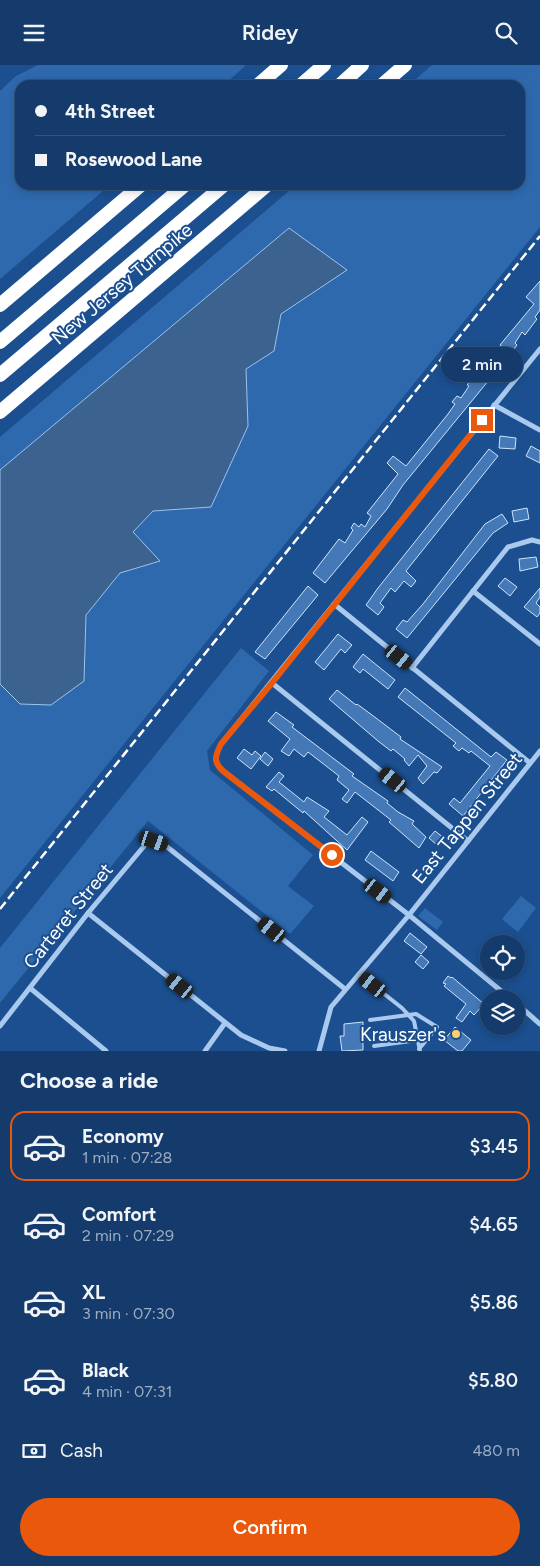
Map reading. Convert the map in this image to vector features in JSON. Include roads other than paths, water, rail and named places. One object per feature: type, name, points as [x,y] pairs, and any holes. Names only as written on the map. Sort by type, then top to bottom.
[{"type":"highway","points":[[264,80],[281,65]]},
{"type":"highway","points":[[307,80],[324,65]]},
{"type":"highway","points":[[346,80],[362,65]]},
{"type":"highway","points":[[388,80],[405,65]]},
{"type":"highway","points":[[0,305],[135,190]]},
{"type":"highway","name":"New Jersey Turnpike","points":[[0,342],[179,190]]},
{"type":"highway","name":"New Jersey Turnpike","points":[[0,375],[218,190]]},
{"type":"highway","name":"New Jersey Turnpike","points":[[0,412],[261,190]]},
{"type":"street","points":[[500,990],[409,915],[223,771],[217,765],[215,755],[221,744],[540,349]]},
{"type":"street","points":[[494,405],[540,430]]},
{"type":"street","points":[[412,668],[508,547],[532,540],[540,542]]},
{"type":"street","points":[[473,591],[540,644]]},
{"type":"street","points":[[334,604],[530,763]]},
{"type":"street","points":[[272,683],[468,841]]},
{"type":"street","name":"East Tappen Street","points":[[319,1051],[331,1007],[409,915],[540,751]]},
{"type":"street","name":"Carteret Street","points":[[0,1026],[88,913],[145,845],[154,841],[168,847],[345,989]]},
{"type":"street","points":[[88,913],[242,1035],[261,1045],[285,1051]]},
{"type":"street","points":[[30,988],[106,1051]]},
{"type":"street","points":[[525,1011],[540,1024]]},
{"type":"street","points":[[205,1051],[226,1023]]},
{"type":"lane","points":[[359,974],[409,1015],[417,1027],[420,1050]]},
{"type":"lane","points":[[370,1020],[409,1015],[422,1016],[437,1027],[420,1050]]},
{"type":"lane","points":[[374,1046],[418,1040]]},
{"type":"railway","points":[[0,909],[540,236]]},
{"type":"place","name":"Krauszer's","points":[[456,1034]]}]
